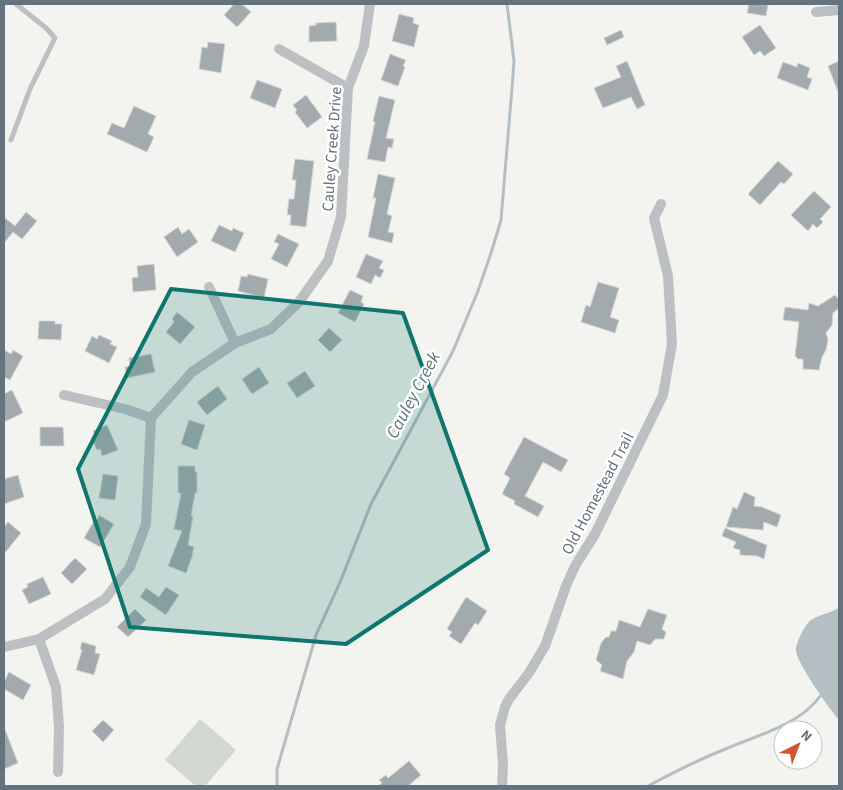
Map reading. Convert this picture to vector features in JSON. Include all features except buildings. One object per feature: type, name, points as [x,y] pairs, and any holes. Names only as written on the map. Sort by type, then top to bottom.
[{"type":"street","name":"Cauley Creek Drive","points":[[151,418],[192,372],[235,343],[271,329],[300,302],[328,261],[341,217],[348,88],[364,46],[370,4]]},
{"type":"street","points":[[816,12],[839,10]]},
{"type":"street","points":[[279,49],[348,88]]},
{"type":"street","name":"Old Homestead Trail","points":[[502,786],[503,765],[500,725],[505,707],[509,698],[545,646],[575,566],[595,534],[663,396],[672,344],[668,276],[654,218],[661,204]]},
{"type":"street","points":[[210,287],[235,343]]},
{"type":"street","points":[[4,647],[39,639],[105,599],[130,568],[146,524],[151,418],[124,409],[64,395]]},
{"type":"street","points":[[39,639],[56,687],[59,727],[58,772]]},
{"type":"lane","points":[[11,140],[30,89],[55,38],[46,28],[16,4]]},
{"type":"highlighted area","points":[[171,289],[403,313],[488,550],[346,644],[130,627],[78,469]]},
{"type":"shaded area","points":[[839,608],[839,720],[808,676],[798,657],[796,648],[803,630],[811,620]]},
{"type":"shaded area","points":[[200,719],[236,750],[205,786],[196,786],[165,760]]},
{"type":"waterway","name":"Cauley Creek","points":[[277,786],[277,769],[316,635],[341,580],[371,504],[453,351],[478,291],[501,220],[514,61],[507,4]]},
{"type":"waterway","points":[[648,786],[697,761],[779,728],[802,714],[821,695]]}]
